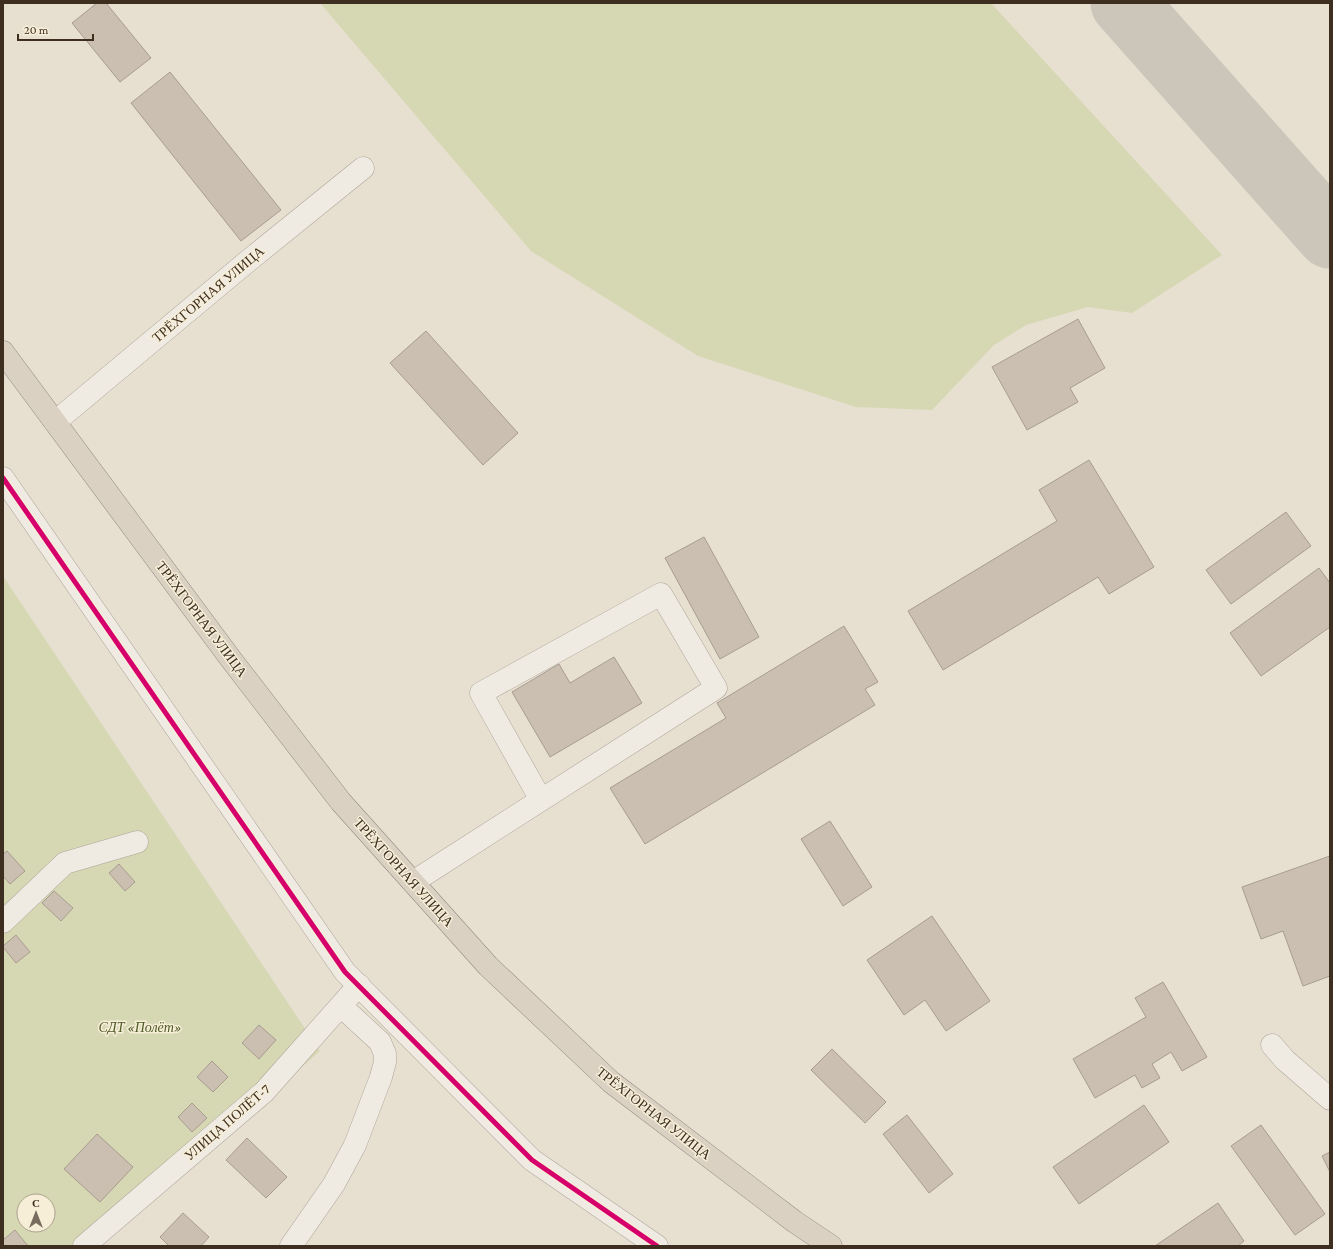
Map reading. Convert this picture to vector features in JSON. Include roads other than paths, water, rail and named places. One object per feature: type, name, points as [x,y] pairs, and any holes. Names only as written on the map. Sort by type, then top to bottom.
[{"type":"highway","name":"ТРЁХГОРНАЯ УЛИЦА","points":[[3,352],[230,658],[341,802],[488,966],[611,1082],[796,1222],[831,1246]]},
{"type":"street","name":"ТРЁХГОРНАЯ УЛИЦА","points":[[55,422],[248,261],[363,168]]},
{"type":"street","points":[[3,478],[345,972],[532,1160],[657,1246]]},
{"type":"street","points":[[413,882],[716,688],[661,594],[481,693],[541,800]]},
{"type":"street","points":[[3,922],[65,863],[137,842]]},
{"type":"street","name":"УЛИЦА ПОЛЁТ-7","points":[[84,1246],[264,1092],[359,985]]},
{"type":"street","points":[[291,1246],[334,1184],[355,1145],[385,1062],[385,1054],[380,1042],[341,1006]]},
{"type":"street","points":[[1272,1045],[1285,1060],[1330,1099]]},
{"type":"park label","name":"СДТ «Полёт»","points":[[140,1027]]}]
